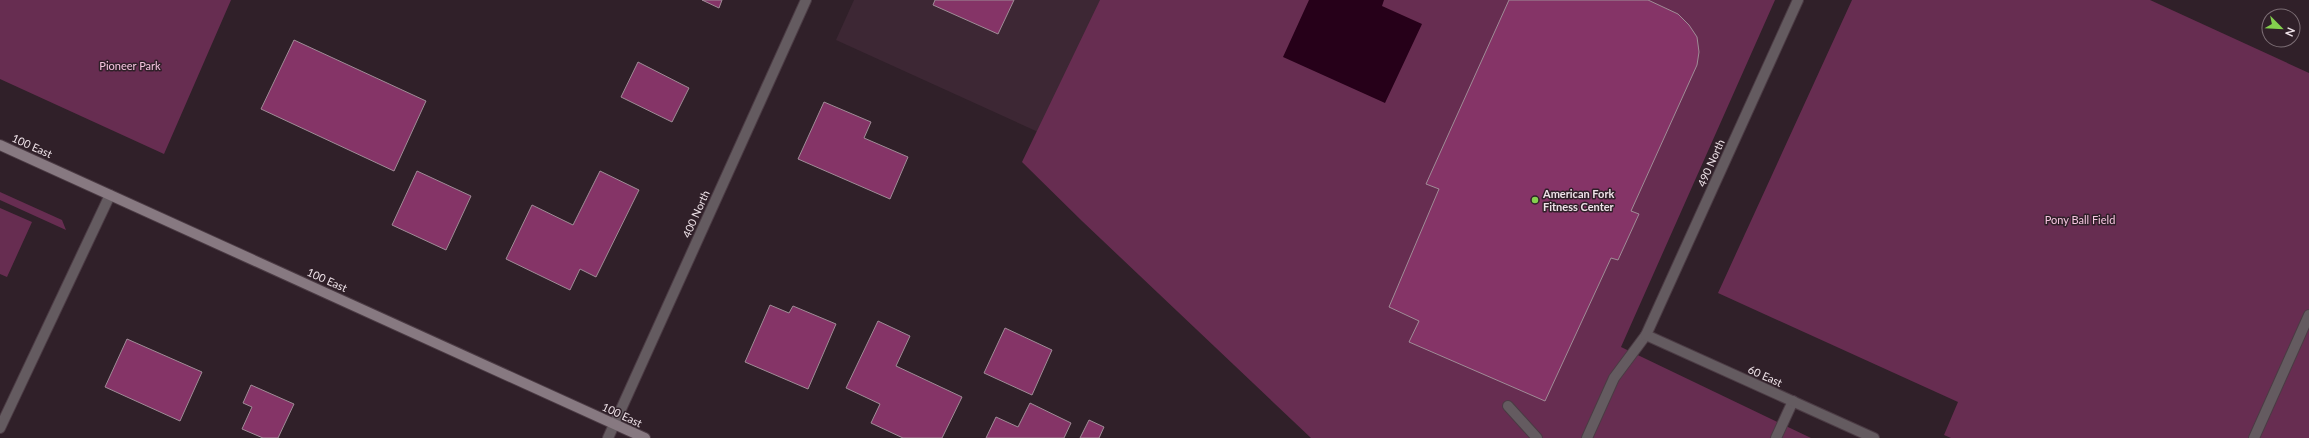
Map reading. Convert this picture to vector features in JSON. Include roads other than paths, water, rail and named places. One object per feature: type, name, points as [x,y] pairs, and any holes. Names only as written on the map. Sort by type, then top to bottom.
[{"type":"main road","name":"100 East","points":[[0,145],[645,438]]},
{"type":"street","name":"400 North","points":[[608,438],[806,0]]},
{"type":"street","name":"490 North","points":[[1587,438],[1614,378],[1646,335],[1798,0]]},
{"type":"street","points":[[0,428],[110,195]]},
{"type":"street","points":[[2254,438],[2309,315]]},
{"type":"street","name":"60 East","points":[[1646,335],[1874,438]]},
{"type":"street","points":[[1776,438],[1793,401]]},
{"type":"street","points":[[1508,406],[1537,438]]},
{"type":"place","name":"American Fork Fitness Center","points":[[1535,200]]},
{"type":"park label","name":"Pioneer Park","points":[[130,66]]},
{"type":"park label","name":"Pony Ball Field","points":[[2080,220]]}]
